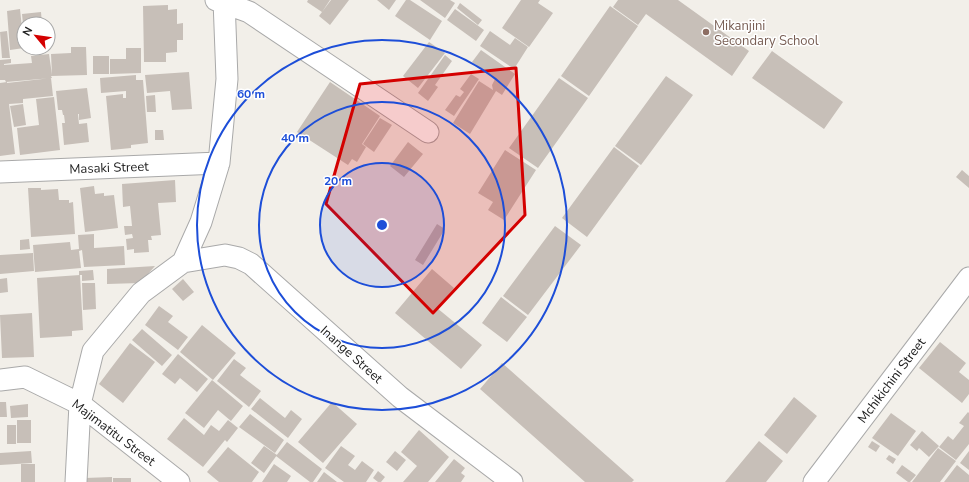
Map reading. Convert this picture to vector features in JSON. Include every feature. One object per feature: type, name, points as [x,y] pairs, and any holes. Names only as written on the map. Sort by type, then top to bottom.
[{"type":"street","points":[[76,482],[80,404],[93,351],[141,293],[183,262],[201,222],[219,163],[227,79],[221,1],[249,12],[428,132]]},
{"type":"street","name":"Masaki Street","points":[[0,172],[219,163]]},
{"type":"street","name":"Inange Street","points":[[183,262],[225,256],[239,258],[251,264],[400,397],[512,482]]},
{"type":"street","name":"Mchikichini Street","points":[[814,482],[969,278]]},
{"type":"street","name":"Majimatitu Street","points":[[0,380],[25,377],[80,404],[179,482]]},
{"type":"highlighted area","points":[[516,68],[525,215],[433,313],[326,204],[360,84]]},
{"type":"building","points":[[308,0],[330,0],[322,12],[307,2]]},
{"type":"building","points":[[331,0],[349,0],[330,25],[319,16]]},
{"type":"building","points":[[377,0],[396,0],[389,10]]},
{"type":"building","points":[[406,0],[410,0],[442,21],[430,40],[395,16]]},
{"type":"building","points":[[420,0],[450,0],[455,3],[445,18]]},
{"type":"building","points":[[521,0],[540,0],[538,3],[553,13],[529,47],[502,28]]},
{"type":"building","points":[[618,0],[678,0],[749,51],[732,76],[646,14],[638,25],[613,7]]},
{"type":"building","points":[[460,3],[482,20],[478,25],[457,8]]},
{"type":"building","points":[[168,5],[168,10],[177,9],[177,24],[183,23],[183,40],[177,40],[177,52],[166,53],[166,62],[144,62],[143,6]]},
{"type":"building","points":[[610,6],[638,26],[589,96],[561,76]]},
{"type":"building","points":[[20,9],[21,16],[16,16],[16,49],[10,50],[7,11]]},
{"type":"building","points":[[455,9],[484,30],[476,41],[447,20]]},
{"type":"building","points":[[41,12],[41,16],[22,16],[22,14]]},
{"type":"building","points":[[7,31],[10,58],[2,58],[0,32]]},
{"type":"building","points":[[490,31],[510,45],[515,38],[528,47],[514,69],[480,46]]},
{"type":"building","points":[[429,42],[445,53],[418,88],[403,76]]},
{"type":"building","points":[[71,47],[86,47],[87,75],[51,76],[52,78],[6,82],[5,80],[0,80],[0,60],[11,59],[11,63],[4,65],[32,63],[31,56],[49,56],[52,75],[51,56],[56,56],[56,54],[71,53]]},
{"type":"building","points":[[126,48],[141,48],[141,73],[110,74],[110,59],[126,59]]},
{"type":"building","points":[[481,50],[515,74],[502,95],[496,91],[470,134],[453,123],[479,81],[493,90],[492,85],[495,79],[472,62]]},
{"type":"building","points":[[772,51],[843,102],[824,129],[752,78]]},
{"type":"building","points":[[445,55],[452,61],[435,85],[438,87],[428,101],[418,93]]},
{"type":"building","points":[[93,56],[109,56],[109,74],[93,74]]},
{"type":"building","points":[[189,72],[192,109],[172,110],[170,91],[147,93],[145,75]]},
{"type":"building","points":[[471,74],[479,79],[454,116],[445,110],[456,95],[460,97],[464,92],[460,89]]},
{"type":"building","points":[[136,75],[136,80],[143,80],[148,143],[131,145],[131,148],[111,150],[106,96],[123,94],[123,98],[126,98],[126,91],[101,93],[100,78]]},
{"type":"building","points":[[666,76],[693,95],[641,165],[615,146]]},
{"type":"building","points":[[51,78],[53,96],[23,99],[23,103],[9,104],[15,154],[0,156],[0,83]]},
{"type":"building","points":[[559,78],[588,98],[538,168],[509,148]]},
{"type":"building","points":[[330,82],[380,116],[362,144],[366,147],[357,162],[352,159],[348,165],[297,132]]},
{"type":"building","points":[[87,88],[91,118],[79,120],[78,114],[79,124],[87,123],[89,142],[64,145],[62,123],[65,123],[64,115],[62,110],[58,110],[56,91]]},
{"type":"building","points":[[155,95],[156,112],[147,112],[146,96]]},
{"type":"building","points":[[54,97],[60,150],[20,155],[17,128],[39,125],[36,99]]},
{"type":"building","points":[[23,104],[26,125],[14,127],[10,106]]},
{"type":"building","points":[[380,118],[392,125],[374,152],[363,144]]},
{"type":"building","points":[[155,130],[163,130],[164,140],[155,140]]},
{"type":"building","points":[[408,142],[423,154],[404,177],[390,166]]},
{"type":"building","points":[[614,147],[639,166],[587,237],[562,218]]},
{"type":"building","points":[[505,150],[536,170],[504,220],[488,210],[493,202],[478,193]]},
{"type":"building","points":[[962,170],[969,176],[969,188],[956,177]]},
{"type":"building","points":[[175,180],[176,202],[158,203],[161,235],[151,236],[152,240],[148,240],[149,252],[134,253],[134,249],[127,250],[126,239],[133,238],[132,234],[125,235],[124,226],[132,226],[130,206],[123,207],[122,184]]},
{"type":"building","points":[[94,186],[95,194],[104,193],[104,196],[114,195],[118,228],[85,232],[80,188]]},
{"type":"building","points":[[28,188],[41,188],[41,190],[58,189],[59,200],[69,200],[69,203],[73,202],[75,234],[31,237]]},
{"type":"building","points":[[437,224],[445,229],[423,265],[415,260]]},
{"type":"building","points":[[555,226],[581,245],[528,315],[503,296]]},
{"type":"building","points":[[94,234],[94,248],[124,246],[125,265],[84,267],[82,250],[79,251],[81,268],[35,272],[33,245],[70,242],[71,250],[79,249],[78,235]]},
{"type":"building","points":[[29,239],[30,249],[20,250],[20,240]]},
{"type":"building","points":[[33,253],[34,271],[0,274],[0,255]]},
{"type":"building","points":[[155,266],[140,283],[107,284],[107,269]]},
{"type":"building","points":[[432,269],[454,288],[437,308],[482,345],[461,369],[395,313]]},
{"type":"building","points":[[93,270],[94,280],[82,281],[82,275],[79,275],[79,271]]},
{"type":"building","points":[[80,275],[83,330],[72,331],[72,336],[40,338],[37,278]]},
{"type":"building","points":[[7,278],[8,292],[0,293],[0,279]]},
{"type":"building","points":[[183,279],[194,292],[183,301],[172,289]]},
{"type":"building","points":[[82,283],[95,283],[96,309],[83,310]]},
{"type":"building","points":[[501,297],[527,317],[507,342],[482,323]]},
{"type":"building","points":[[159,306],[173,316],[168,322],[188,337],[178,350],[145,325]]},
{"type":"building","points":[[32,313],[34,357],[2,358],[0,315]]},
{"type":"building","points":[[202,325],[236,353],[213,380],[180,352]]},
{"type":"building","points":[[142,329],[172,355],[162,366],[132,340]]},
{"type":"building","points":[[940,342],[966,363],[959,372],[969,380],[969,394],[962,403],[919,368]]},
{"type":"building","points":[[130,343],[155,362],[123,403],[99,384]]},
{"type":"building","points":[[178,354],[208,379],[197,392],[180,378],[175,384],[162,374]]},
{"type":"building","points":[[234,359],[246,368],[240,375],[261,391],[249,407],[217,381]]},
{"type":"building","points":[[502,363],[634,480],[632,482],[585,482],[480,389]]},
{"type":"building","points":[[212,380],[243,406],[231,421],[218,410],[204,428],[185,413]]},
{"type":"building","points":[[794,397],[817,416],[787,454],[764,435]]},
{"type":"building","points":[[260,398],[285,418],[291,410],[302,419],[288,438],[251,409]]},
{"type":"building","points":[[0,402],[6,402],[7,417],[0,417]]},
{"type":"building","points":[[332,402],[357,424],[323,463],[298,442]]},
{"type":"building","points":[[28,404],[28,417],[11,418],[10,406]]},
{"type":"building","points":[[968,412],[969,444],[956,460],[939,447],[948,436],[953,440],[964,426],[959,423]]},
{"type":"building","points":[[891,413],[916,431],[898,456],[872,438]]},
{"type":"building","points":[[250,414],[284,440],[275,453],[239,427]]},
{"type":"building","points":[[184,418],[204,435],[211,425],[219,431],[228,420],[238,428],[227,442],[225,440],[203,467],[167,439]]},
{"type":"building","points":[[17,420],[31,420],[31,443],[17,443]]},
{"type":"building","points":[[7,425],[16,425],[16,444],[7,444]]},
{"type":"building","points":[[419,430],[449,457],[428,482],[403,482],[417,466],[401,452]]},
{"type":"building","points":[[922,431],[939,446],[929,457],[919,448],[917,451],[910,445]]},
{"type":"building","points":[[759,441],[783,461],[766,482],[725,482]]},
{"type":"building","points":[[872,441],[880,446],[876,452],[868,447]]},
{"type":"building","points":[[287,442],[322,469],[313,482],[310,482],[276,456]]},
{"type":"building","points":[[264,446],[277,455],[264,473],[251,463]]},
{"type":"building","points":[[341,446],[355,456],[348,465],[355,470],[362,461],[374,470],[366,482],[344,482],[325,468]]},
{"type":"building","points":[[228,447],[259,472],[252,482],[219,482],[207,472]]},
{"type":"building","points":[[938,448],[956,461],[940,482],[912,482]]},
{"type":"building","points":[[31,451],[32,463],[0,465],[0,453]]},
{"type":"building","points":[[395,451],[406,460],[397,471],[386,462]]},
{"type":"building","points":[[969,451],[969,470],[960,463]]},
{"type":"building","points":[[889,455],[896,459],[893,464],[886,459]]},
{"type":"building","points":[[454,459],[465,468],[461,473],[465,476],[461,482],[435,482]]},
{"type":"building","points":[[21,464],[35,464],[35,482],[21,482]]},
{"type":"building","points":[[274,464],[291,476],[287,482],[262,482]]},
{"type":"building","points":[[902,465],[916,475],[910,482],[896,473]]},
{"type":"building","points":[[957,465],[969,475],[969,482],[944,482]]},
{"type":"building","points":[[378,471],[385,477],[381,482],[378,482],[373,478]]},
{"type":"building","points":[[324,472],[337,482],[317,482]]},
{"type":"building","points":[[112,477],[112,482],[85,482],[85,478]]},
{"type":"building","points":[[113,478],[131,478],[131,482],[113,482]]},
{"type":"place","name":"Mikanjini Secondary School","points":[[706,32]]}]
